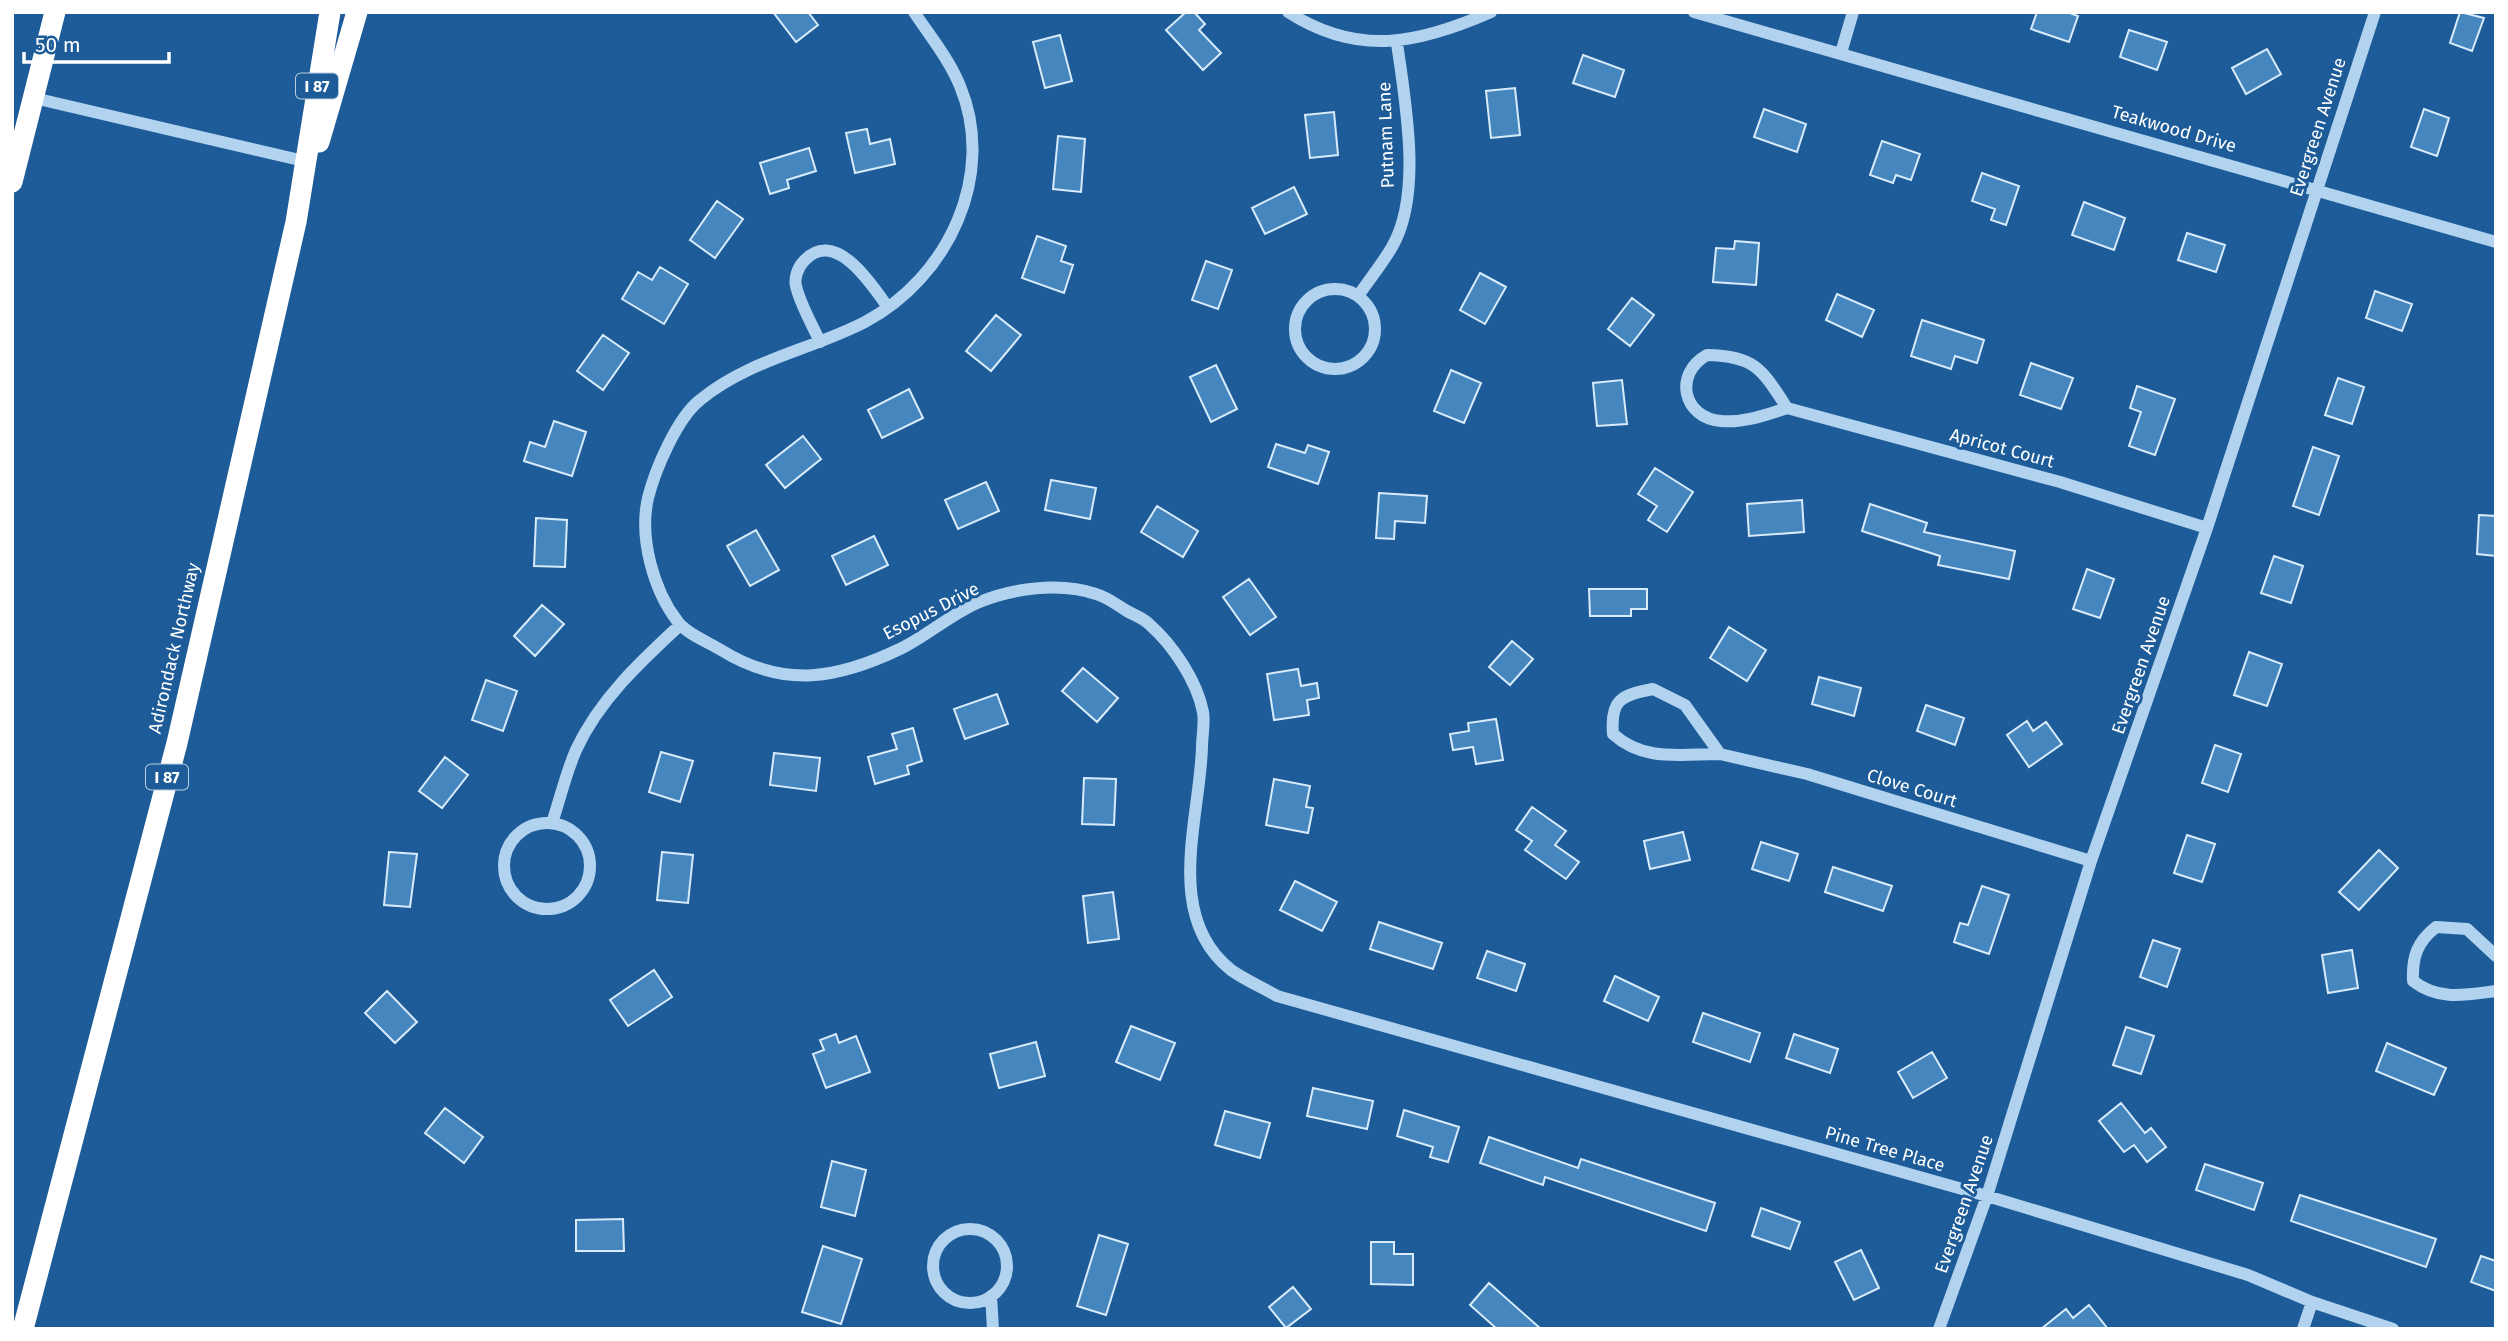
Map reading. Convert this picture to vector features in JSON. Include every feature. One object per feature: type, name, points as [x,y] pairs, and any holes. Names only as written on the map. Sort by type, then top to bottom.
[{"type":"highway","points":[[12,182],[55,12]]},
{"type":"highway","name":"Adirondack Northway","points":[[23,1329],[177,743],[296,222],[330,12]]},
{"type":"highway","points":[[296,222],[357,12]]},
{"type":"street","name":"Esopus Drive","points":[[914,12],[951,67],[962,89],[971,119],[973,171],[962,213],[949,242],[917,284],[868,320],[740,373],[696,402],[656,466],[644,514],[651,566],[660,591],[680,625],[740,662],[781,677],[838,674],[902,648],[977,603],[1040,587],[1096,594],[1148,623],[1187,672],[1203,713],[1202,764],[1189,876],[1198,922],[1214,950],[1230,969],[1277,996],[1363,1020]]},
{"type":"street","points":[[1288,12],[1307,24],[1344,39],[1397,43],[1449,31],[1491,12]]},
{"type":"street","points":[[1694,12],[1841,53],[1853,12]]},
{"type":"street","name":"Evergreen Avenue","points":[[1939,1329],[1987,1196],[2091,861],[2207,528],[2375,12]]},
{"type":"street","name":"Putnam Lane","points":[[1358,296],[1393,246],[1401,224],[1409,181],[1405,105],[1397,43]]},
{"type":"street","name":"Teakwood Drive","points":[[1841,53],[2496,242]]},
{"type":"street","points":[[34,98],[304,160]]},
{"type":"street","points":[[820,342],[795,285],[797,271],[811,255],[823,252],[843,256],[856,264],[887,306]]},
{"type":"street","points":[[1336,289],[1358,296],[1366,304],[1375,324],[1375,336],[1365,356],[1346,368],[1335,370],[1314,363],[1298,346],[1295,324],[1298,313],[1314,295],[1324,291],[1336,289]]},
{"type":"street","points":[[1707,355],[1737,356],[1748,361],[1768,379],[1787,408],[1756,418],[1721,421],[1710,418],[1699,412],[1686,395],[1686,376],[1693,363],[1707,355]]},
{"type":"street","name":"Apricot Court","points":[[1787,408],[2060,482],[2207,528]]},
{"type":"street","points":[[552,823],[576,750],[598,711],[634,668],[680,625]]},
{"type":"street","name":"Clove Court","points":[[1720,754],[1692,713],[1670,695],[1653,689],[1629,694],[1611,713],[1613,734],[1629,748],[1645,754],[1720,754],[1807,774],[2091,861]]},
{"type":"street","points":[[552,823],[563,825],[580,838],[586,848],[590,869],[583,890],[576,898],[557,908],[536,908],[521,901],[509,888],[503,868],[504,857],[507,847],[521,830],[531,825],[552,823]]},
{"type":"street","points":[[2496,956],[2467,929],[2436,927],[2422,938],[2412,963],[2413,981],[2428,992],[2452,996],[2496,991]]},
{"type":"street","name":"Pine Tree Place","points":[[1363,1020],[1987,1196],[2248,1275],[2312,1302],[2393,1329]]},
{"type":"street","points":[[991,1296],[981,1301],[958,1301],[940,1288],[935,1278],[934,1255],[947,1237],[957,1231],[979,1230],[999,1243],[1007,1265],[1005,1277],[991,1296],[993,1329]]},
{"type":"street","points":[[2303,1329],[2312,1302]]},
{"type":"building","points":[[773,12],[808,12],[818,25],[796,42]]},
{"type":"building","points":[[1186,12],[1194,12],[1205,24],[1199,30],[1221,53],[1203,70],[1166,30]]},
{"type":"building","points":[[2037,12],[2067,12],[2078,16],[2069,42],[2031,29]]},
{"type":"building","points":[[2460,12],[2484,18],[2472,51],[2450,43]]},
{"type":"building","points":[[2129,30],[2167,42],[2157,70],[2120,57]]},
{"type":"building","points":[[1060,35],[1072,81],[1045,88],[1033,42]]},
{"type":"building","points":[[2267,49],[2281,74],[2246,94],[2232,68]]},
{"type":"building","points":[[1583,55],[1624,70],[1615,97],[1573,83]]},
{"type":"building","points":[[1515,88],[1520,135],[1491,138],[1486,91]]},
{"type":"building","points":[[1764,109],[1806,124],[1797,152],[1754,137]]},
{"type":"building","points":[[2424,109],[2449,118],[2437,156],[2411,147]]},
{"type":"building","points":[[1334,112],[1338,155],[1310,158],[1305,115]]},
{"type":"building","points":[[867,129],[870,144],[890,139],[895,164],[855,173],[846,133]]},
{"type":"building","points":[[1058,136],[1085,139],[1081,192],[1053,189]]},
{"type":"building","points":[[1882,141],[1920,154],[1911,180],[1896,175],[1893,183],[1870,175]]},
{"type":"building","points":[[809,148],[816,171],[787,180],[789,188],[770,194],[760,163]]},
{"type":"building","points":[[1982,173],[2019,186],[2006,225],[1991,220],[1995,209],[1972,201]]},
{"type":"building","points":[[1294,187],[1307,214],[1265,234],[1252,208]]},
{"type":"building","points":[[717,201],[743,219],[715,258],[690,240]]},
{"type":"building","points":[[2084,202],[2125,218],[2114,250],[2072,235]]},
{"type":"building","points":[[2187,233],[2225,245],[2216,272],[2178,260]]},
{"type":"building","points":[[1037,236],[1066,246],[1061,261],[1073,265],[1064,293],[1022,278]]},
{"type":"building","points":[[1735,241],[1759,243],[1756,285],[1713,282],[1716,248],[1734,249]]},
{"type":"building","points":[[1206,261],[1232,270],[1218,309],[1192,300]]},
{"type":"building","points":[[660,267],[688,284],[664,324],[622,299],[638,272],[652,280]]},
{"type":"building","points":[[1480,273],[1506,287],[1485,324],[1460,310]]},
{"type":"building","points":[[2375,291],[2412,304],[2402,331],[2366,318]]},
{"type":"building","points":[[1837,294],[1874,310],[1862,337],[1826,320]]},
{"type":"building","points":[[1632,298],[1654,315],[1630,346],[1608,329]]},
{"type":"building","points":[[996,315],[1021,335],[991,371],[966,351]]},
{"type":"building","points":[[1922,320],[1984,340],[1977,363],[1955,356],[1951,369],[1911,356]]},
{"type":"building","points":[[603,335],[629,353],[603,390],[577,371]]},
{"type":"building","points":[[2031,363],[2073,378],[2061,409],[2020,395]]},
{"type":"building","points":[[1216,365],[1237,409],[1211,422],[1190,377]]},
{"type":"building","points":[[1451,370],[1481,383],[1464,423],[1434,411]]},
{"type":"building","points":[[2338,378],[2364,387],[2352,424],[2325,415]]},
{"type":"building","points":[[1622,380],[1627,424],[1597,426],[1593,383]]},
{"type":"building","points":[[2137,386],[2175,399],[2155,455],[2129,446],[2141,412],[2130,408]]},
{"type":"building","points":[[909,389],[923,418],[882,438],[868,410]]},
{"type":"building","points":[[554,421],[586,432],[572,476],[524,461],[530,442],[545,447]]},
{"type":"building","points":[[803,436],[821,459],[785,488],[766,465]]},
{"type":"building","points":[[1276,444],[1305,453],[1308,445],[1329,452],[1318,484],[1268,467]]},
{"type":"building","points":[[2313,447],[2339,456],[2319,515],[2293,506]]},
{"type":"building","points":[[1655,468],[1693,492],[1667,532],[1648,520],[1657,506],[1638,494]]},
{"type":"building","points":[[1051,480],[1096,488],[1090,519],[1045,510]]},
{"type":"building","points":[[986,482],[999,511],[958,529],[945,500]]},
{"type":"building","points":[[1379,493],[1427,496],[1425,523],[1395,521],[1394,539],[1376,538]]},
{"type":"building","points":[[1802,500],[1804,532],[1749,536],[1747,504]]},
{"type":"building","points":[[1870,504],[1927,523],[1924,532],[2015,551],[2009,579],[1938,565],[1940,556],[1862,531]]},
{"type":"building","points":[[1157,506],[1198,531],[1183,557],[1141,532]]},
{"type":"building","points":[[2479,515],[2496,516],[2496,556],[2477,554]]},
{"type":"building","points":[[536,518],[567,520],[565,567],[534,566]]},
{"type":"building","points":[[756,530],[779,570],[750,586],[727,546]]},
{"type":"building","points":[[874,536],[888,565],[846,585],[832,556]]},
{"type":"building","points":[[2274,556],[2303,566],[2291,603],[2261,593]]},
{"type":"building","points":[[2087,569],[2114,579],[2100,618],[2073,609]]},
{"type":"building","points":[[1249,579],[1276,617],[1250,635],[1223,597]]},
{"type":"building","points":[[1589,589],[1647,589],[1647,609],[1631,609],[1631,616],[1590,616]]},
{"type":"building","points":[[542,605],[564,624],[535,656],[514,636]]},
{"type":"building","points":[[1729,627],[1766,650],[1747,681],[1710,658]]},
{"type":"building","points":[[1512,641],[1533,659],[1510,685],[1489,667]]},
{"type":"building","points":[[2249,652],[2282,664],[2267,706],[2234,695]]},
{"type":"building","points":[[1083,668],[1118,698],[1097,722],[1062,691]]},
{"type":"building","points":[[1298,669],[1301,686],[1317,683],[1319,698],[1307,700],[1309,715],[1274,720],[1267,674]]},
{"type":"building","points":[[1819,677],[1861,688],[1854,716],[1812,704]]},
{"type":"building","points":[[486,680],[517,691],[503,731],[472,720]]},
{"type":"building","points":[[997,694],[1008,724],[965,739],[954,709]]},
{"type":"building","points":[[1926,705],[1964,718],[1955,745],[1917,731]]},
{"type":"building","points":[[1496,719],[1503,760],[1476,764],[1473,747],[1453,750],[1450,734],[1469,731],[1468,723]]},
{"type":"building","points":[[2027,721],[2033,731],[2046,722],[2062,744],[2029,767],[2007,735]]},
{"type":"building","points":[[913,728],[922,761],[907,766],[909,774],[875,784],[868,757],[897,749],[892,734]]},
{"type":"building","points":[[2215,745],[2241,754],[2228,792],[2202,783]]},
{"type":"building","points":[[661,752],[693,761],[680,802],[649,792]]},
{"type":"building","points":[[774,753],[820,758],[816,791],[770,785]]},
{"type":"building","points":[[445,757],[468,775],[442,808],[419,791]]},
{"type":"building","points":[[1084,778],[1116,779],[1114,825],[1082,824]]},
{"type":"building","points":[[1274,779],[1310,786],[1306,807],[1313,808],[1308,833],[1266,825]]},
{"type":"building","points":[[1532,807],[1566,831],[1555,845],[1579,862],[1566,879],[1525,850],[1532,841],[1516,830]]},
{"type":"building","points":[[1683,832],[1690,860],[1650,869],[1644,841]]},
{"type":"building","points":[[2187,835],[2215,844],[2202,882],[2174,873]]},
{"type":"building","points":[[1761,842],[1798,854],[1789,881],[1752,869]]},
{"type":"building","points":[[2379,850],[2398,868],[2359,910],[2339,892]]},
{"type":"building","points":[[389,852],[417,854],[410,907],[384,905]]},
{"type":"building","points":[[662,852],[693,855],[688,903],[657,900]]},
{"type":"building","points":[[1833,867],[1892,886],[1883,911],[1825,892]]},
{"type":"building","points":[[1295,881],[1337,902],[1322,931],[1280,910]]},
{"type":"building","points":[[1982,886],[2009,895],[1989,954],[1954,942],[1960,923],[1968,925]]},
{"type":"building","points":[[1113,892],[1119,939],[1088,943],[1083,896]]},
{"type":"building","points":[[1379,922],[1442,943],[1433,969],[1370,949]]},
{"type":"building","points":[[2153,940],[2180,949],[2167,987],[2140,977]]},
{"type":"building","points":[[2352,950],[2358,988],[2328,993],[2322,955]]},
{"type":"building","points":[[1487,951],[1525,964],[1516,991],[1477,978]]},
{"type":"building","points":[[654,970],[672,997],[628,1026],[610,1000]]},
{"type":"building","points":[[1615,976],[1659,997],[1648,1021],[1604,1001]]},
{"type":"building","points":[[387,991],[417,1022],[395,1043],[365,1013]]},
{"type":"building","points":[[1703,1013],[1760,1033],[1750,1062],[1693,1042]]},
{"type":"building","points":[[1131,1026],[1175,1043],[1160,1080],[1116,1062]]},
{"type":"building","points":[[2126,1027],[2154,1036],[2141,1074],[2113,1065]]},
{"type":"building","points":[[836,1034],[839,1043],[856,1036],[870,1072],[826,1088],[813,1054],[824,1050],[820,1040]]},
{"type":"building","points":[[1794,1034],[1838,1049],[1830,1073],[1786,1058]]},
{"type":"building","points":[[1036,1042],[1045,1076],[999,1088],[990,1054]]},
{"type":"building","points":[[2387,1043],[2446,1068],[2434,1095],[2376,1071]]},
{"type":"building","points":[[1932,1052],[1947,1078],[1913,1098],[1898,1072]]},
{"type":"building","points":[[1313,1088],[1373,1101],[1367,1129],[1307,1116]]},
{"type":"building","points":[[2121,1103],[2145,1133],[2151,1128],[2166,1147],[2147,1162],[2134,1145],[2124,1152],[2099,1121]]},
{"type":"building","points":[[445,1108],[483,1137],[464,1163],[425,1133]]},
{"type":"building","points":[[1404,1110],[1459,1127],[1448,1162],[1430,1157],[1433,1147],[1397,1136]]},
{"type":"building","points":[[1225,1111],[1270,1123],[1260,1158],[1215,1145]]},
{"type":"building","points":[[1489,1137],[1578,1168],[1581,1159],[1715,1203],[1706,1231],[1545,1177],[1543,1185],[1480,1163]]},
{"type":"building","points":[[832,1161],[866,1170],[855,1216],[821,1207]]},
{"type":"building","points":[[2205,1164],[2263,1183],[2254,1210],[2196,1190]]},
{"type":"building","points":[[2300,1195],[2436,1239],[2426,1267],[2291,1221]]},
{"type":"building","points":[[1761,1208],[1800,1222],[1790,1249],[1752,1236]]},
{"type":"building","points":[[623,1219],[624,1251],[576,1251],[576,1220]]},
{"type":"building","points":[[1099,1235],[1128,1244],[1106,1315],[1077,1306]]},
{"type":"building","points":[[1371,1242],[1394,1242],[1394,1254],[1413,1254],[1413,1285],[1371,1284]]},
{"type":"building","points":[[823,1246],[862,1259],[841,1324],[802,1312]]},
{"type":"building","points":[[1861,1250],[1879,1288],[1854,1300],[1835,1262]]},
{"type":"building","points":[[2481,1256],[2496,1261],[2496,1291],[2471,1282]]},
{"type":"building","points":[[1489,1283],[1541,1329],[1497,1329],[1470,1305]]},
{"type":"building","points":[[1293,1287],[1311,1309],[1286,1328],[1269,1307]]},
{"type":"building","points":[[2089,1305],[2108,1329],[2041,1329],[2066,1309],[2073,1318]]}]
